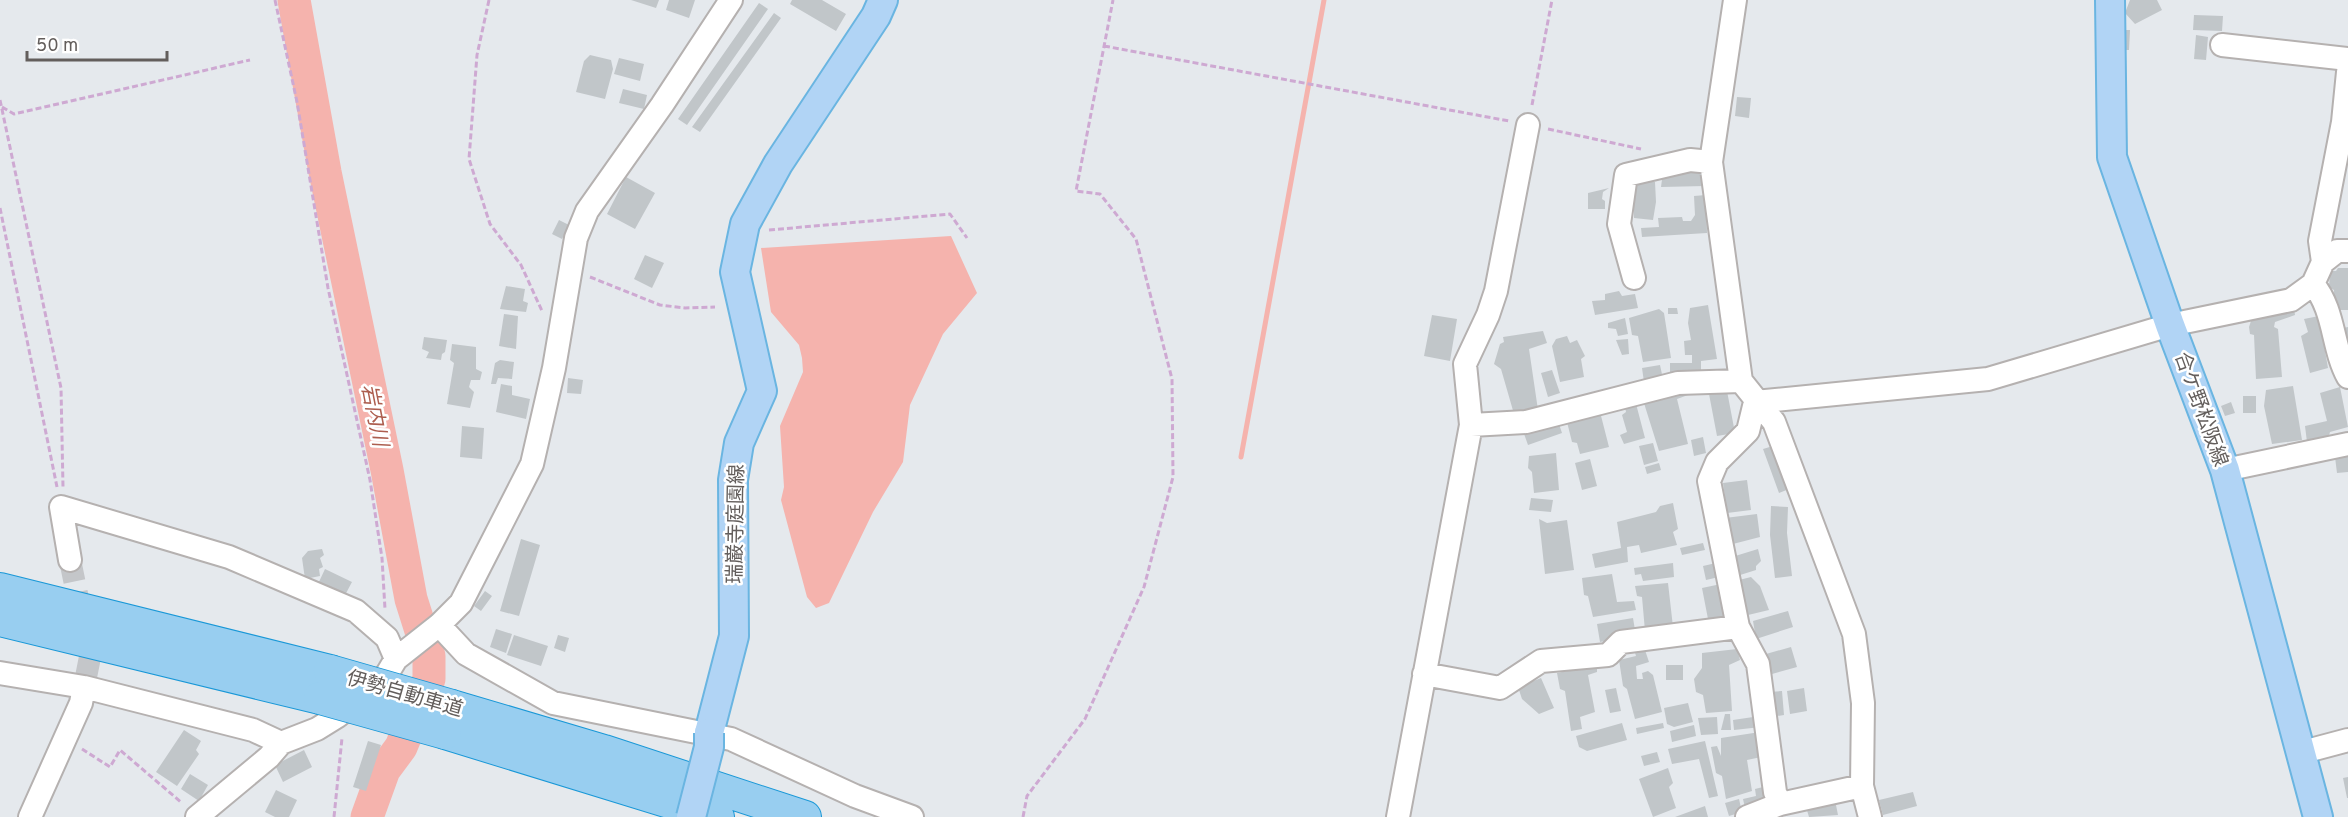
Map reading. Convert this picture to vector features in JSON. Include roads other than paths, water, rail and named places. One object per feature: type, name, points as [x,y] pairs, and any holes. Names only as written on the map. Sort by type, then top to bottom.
[{"type":"highway","points":[[0,570],[166,611],[201,638]]},
{"type":"highway","name":"伊勢自動車道","points":[[0,590],[201,638],[329,695]]},
{"type":"highway","name":"伊勢自動車道","points":[[0,620],[329,695],[604,751],[805,817]]},
{"type":"highway","name":"伊勢自動車道","points":[[449,720],[718,817]]},
{"type":"main road","name":"瑞巌寺庭園線","points":[[691,817],[709,747],[709,733],[734,636],[732,480],[739,443],[762,392],[735,272],[745,224],[778,164],[876,16],[883,0]]},
{"type":"main road","name":"合ケ野松阪線","points":[[2110,0],[2112,157],[2170,325],[2225,470],[2318,817]]},
{"type":"street","points":[[197,816],[269,757],[281,743],[317,729],[329,695],[387,674],[396,660],[439,626],[461,603],[532,464],[554,368],[569,268],[576,238],[587,211],[662,105],[731,0]]},
{"type":"street","points":[[1735,0],[1711,162],[1741,381],[1755,402],[1774,422],[1854,634],[1863,703],[1862,786],[1870,817]]},
{"type":"street","points":[[2222,45],[2348,59]]},
{"type":"street","points":[[2323,262],[2320,241],[2343,122],[2348,72]]},
{"type":"street","points":[[1398,817],[1471,425],[1465,364],[1488,315],[1496,291],[1528,125]]},
{"type":"street","points":[[1634,278],[1619,224],[1626,175],[1690,160],[1711,162]]},
{"type":"street","points":[[1755,402],[1988,379],[2170,325],[2291,300],[2313,284],[2323,262],[2337,251],[2348,252]]},
{"type":"street","points":[[2313,284],[2324,296],[2340,362],[2348,377]]},
{"type":"street","points":[[1471,425],[1526,422],[1678,383],[1741,381]]},
{"type":"street","points":[[1755,402],[1748,431],[1717,462],[1708,481],[1738,627],[1758,664],[1775,792],[1780,804]]},
{"type":"street","points":[[2225,470],[2348,444]]},
{"type":"street","points":[[70,560],[61,507],[229,557],[356,611],[387,638],[396,660]]},
{"type":"street","points":[[439,626],[465,654],[554,703],[731,739],[855,796],[912,817]]},
{"type":"street","points":[[1424,674],[1500,688],[1541,661],[1608,655],[1621,642],[1738,627]]},
{"type":"street","points":[[0,673],[84,687],[253,730],[281,743]]},
{"type":"street","points":[[30,817],[81,703],[84,687]]},
{"type":"street","points":[[2302,752],[2348,740]]},
{"type":"street","points":[[1747,817],[1780,804],[1862,786]]},
{"type":"waterway","name":"岩内川","points":[[294,0],[325,172],[387,470],[411,599],[429,656],[429,679],[401,747],[384,770],[367,817]]},
{"type":"waterway","points":[[1241,457],[1324,0]]},
{"type":"tunnel","points":[[70,560],[90,657],[84,687]]}]
